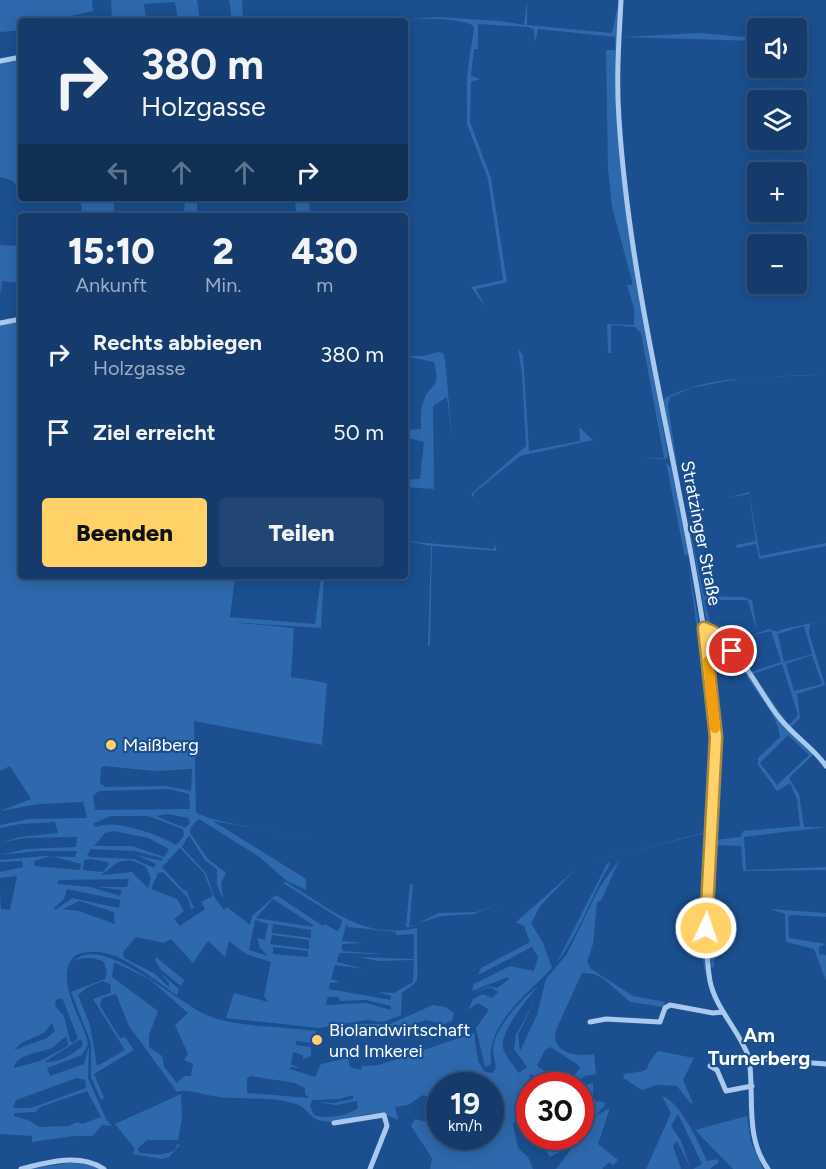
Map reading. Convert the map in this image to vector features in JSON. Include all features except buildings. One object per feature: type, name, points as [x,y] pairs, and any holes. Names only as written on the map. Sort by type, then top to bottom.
[{"type":"street","name":"Stratzinger Straße","points":[[621,0],[619,116],[628,211],[671,460],[704,628],[716,737],[706,928],[711,982],[723,1012],[746,1047],[752,1086],[751,1127],[757,1150],[768,1169]]},
{"type":"street","points":[[0,61],[18,58]]},
{"type":"street","points":[[0,323],[18,320]]},
{"type":"street","points":[[704,628],[713,632],[732,651],[777,716],[826,766]]},
{"type":"street","points":[[590,1022],[606,1019],[660,1022],[665,1008],[670,1005],[713,1013],[723,1012]]},
{"type":"street","points":[[749,1058],[826,1064]]},
{"type":"street","points":[[710,1066],[717,1070],[726,1091],[752,1086]]},
{"type":"street","points":[[334,1123],[384,1115],[387,1126],[370,1169]]},
{"type":"street","points":[[21,1169],[73,1160],[94,1163],[104,1169]]},
{"type":"shaded area","points":[[0,0],[92,0],[93,11],[61,18],[18,18],[18,29],[0,32]]},
{"type":"shaded area","points":[[111,0],[197,0],[200,18],[178,18],[175,2],[144,4],[146,18],[112,18]]},
{"type":"shaded area","points":[[229,0],[242,0],[243,18],[232,18]]},
{"type":"shaded area","points":[[527,0],[527,25],[612,33],[619,0],[616,89],[620,161],[638,288],[668,456],[666,459],[638,458],[664,458],[641,333],[635,327],[611,325],[611,353],[608,353],[607,324],[634,325],[634,308],[627,285],[632,285],[632,281],[612,207],[608,169],[606,50],[615,50],[615,37],[538,29],[535,43],[534,29],[528,27],[478,24],[478,49],[474,49],[471,76],[480,79],[471,82],[470,122],[491,178],[507,282],[476,289],[486,308],[471,287],[503,280],[488,179],[467,124],[467,75],[474,27],[459,21],[408,20],[437,17],[524,25]]},
{"type":"shaded area","points":[[699,33],[747,37],[747,41],[622,37]]},
{"type":"shaded area","points":[[18,60],[18,187],[13,181],[0,177],[0,63]]},
{"type":"shaded area","points":[[81,201],[114,201],[114,213],[82,213]]},
{"type":"shaded area","points":[[185,201],[197,201],[197,213],[184,213]]},
{"type":"shaded area","points":[[295,201],[309,201],[310,213],[296,213]]},
{"type":"shaded area","points":[[0,245],[18,246],[18,283],[2,281],[0,295]]},
{"type":"shaded area","points":[[18,322],[18,579],[235,579],[230,617],[315,624],[321,579],[324,579],[321,628],[229,622],[294,628],[291,677],[327,683],[322,745],[194,721],[196,812],[203,816],[264,830],[213,821],[306,879],[306,890],[287,881],[258,856],[199,819],[191,827],[190,833],[208,859],[226,873],[221,883],[223,899],[217,885],[217,869],[205,860],[189,835],[182,847],[206,873],[215,898],[224,910],[227,907],[250,925],[252,916],[276,895],[323,926],[325,924],[337,931],[342,920],[283,883],[286,882],[332,911],[363,926],[397,931],[417,928],[417,980],[402,993],[401,1015],[383,1022],[367,1020],[319,1028],[226,1018],[234,993],[268,1002],[264,996],[271,962],[246,954],[229,941],[225,957],[208,941],[193,963],[171,939],[164,943],[136,937],[123,952],[124,958],[155,974],[169,987],[169,983],[158,971],[179,989],[177,995],[130,963],[117,957],[90,952],[76,955],[69,964],[68,986],[88,1044],[82,1055],[47,1068],[50,1076],[84,1064],[89,1046],[88,1078],[106,1119],[112,1126],[102,1125],[93,1136],[73,1136],[32,1142],[32,1136],[0,1134],[0,893],[1,909],[10,910],[17,876],[0,878],[0,872],[23,867],[22,861],[0,862],[0,860],[50,856],[34,861],[34,866],[80,870],[81,864],[52,856],[75,857],[77,851],[39,851],[0,855],[26,849],[76,847],[77,837],[24,838],[0,843],[20,837],[58,833],[55,822],[20,824],[0,828],[0,825],[29,819],[87,818],[83,802],[39,804],[0,811],[31,799],[10,766],[0,771],[0,325]],"holes":[[[104,766],[155,771],[192,769],[191,791],[166,786],[105,787],[100,783],[101,768]],[[169,789],[189,794],[190,809],[95,810],[93,796],[99,791]],[[168,814],[188,818],[190,823],[185,828],[156,816]],[[110,816],[148,816],[183,829],[184,836],[176,845],[124,826],[96,827],[93,824]],[[114,831],[148,838],[169,849],[164,857],[132,846],[94,846],[105,833]],[[180,848],[204,873],[213,896],[201,902],[205,909],[180,926],[174,919],[184,911],[177,899],[151,889],[158,873],[163,872],[188,898],[191,909],[194,908],[186,890],[184,891],[162,867]],[[91,849],[135,851],[162,858],[162,861],[136,855],[156,864],[154,868],[134,859],[87,855]],[[84,860],[108,862],[103,872],[83,870]],[[130,860],[145,866],[151,878],[148,888],[132,872],[101,875],[118,862]],[[129,879],[127,887],[97,887],[122,890],[120,896],[91,887],[57,884],[59,880]],[[67,889],[120,900],[119,908],[72,898],[55,910],[54,908],[64,899]],[[273,899],[313,927],[256,918]],[[79,901],[114,912],[115,924],[79,911],[63,909]],[[255,920],[268,924],[265,940],[257,938],[260,948],[268,956],[249,950]],[[273,924],[311,930],[311,938],[272,933]],[[346,924],[348,927],[396,932],[396,935],[414,934],[414,959],[357,957],[379,961],[414,960],[413,982],[394,993],[378,992],[391,996],[391,1000],[329,989],[330,983],[340,982],[331,979],[335,965],[364,969],[337,962],[339,953],[385,954],[342,951],[342,944],[364,943],[342,941]],[[272,935],[309,940],[309,949],[270,944]],[[273,947],[308,951],[308,957],[273,954]],[[328,997],[339,997],[340,1001],[366,1000],[391,1006],[391,1010],[366,1003],[325,1005]],[[62,998],[78,1038],[73,1043],[70,1041],[64,1016],[55,1006],[56,1000]],[[52,1023],[55,1031],[47,1038],[14,1050],[21,1043],[44,1033]],[[67,1037],[68,1046],[40,1061],[14,1068],[15,1063],[19,1060],[51,1048]],[[81,1039],[83,1045],[80,1048],[60,1060],[44,1062]],[[77,1078],[85,1080],[86,1088],[31,1108],[13,1108],[16,1100]],[[87,1091],[101,1117],[82,1124],[77,1122],[69,1126],[39,1127],[30,1121],[14,1116],[14,1113],[35,1112],[40,1107]]]},
{"type":"shaded area","points":[[518,349],[523,355],[529,451],[580,441],[579,427],[593,440],[520,456],[474,493],[473,498],[471,494],[526,446],[522,373]]},
{"type":"shaded area","points":[[443,353],[452,438],[447,397],[433,406],[434,489],[408,487],[408,480],[420,479],[424,442],[408,438],[408,430],[421,429],[423,403],[436,382],[434,362],[408,357]]},
{"type":"shaded area","points":[[740,379],[691,388],[670,397],[668,405],[683,505],[663,403],[665,398],[684,390],[704,384]]},
{"type":"shaded area","points":[[666,463],[671,467],[689,553],[685,557]]},
{"type":"shaded area","points":[[749,492],[760,556],[826,543],[826,546],[759,559],[756,544],[737,548],[736,545],[756,541],[749,494],[727,498]]},
{"type":"shaded area","points":[[686,510],[704,596],[743,597],[752,600],[757,631],[748,601],[745,600],[704,600],[712,629],[707,623]]},
{"type":"shaded area","points":[[408,541],[494,549],[494,543],[497,551],[432,546],[430,646],[428,645],[431,546]]},
{"type":"shaded area","points":[[688,561],[711,693],[714,737],[709,832],[584,864],[706,832],[711,737]]},
{"type":"shaded area","points":[[826,620],[810,624],[809,633],[826,688],[825,685],[797,694],[800,718],[790,728],[726,641],[743,638],[728,642],[751,672],[781,662],[771,631],[753,635],[768,629],[779,632],[779,630]],"holes":[[[804,626],[812,654],[784,662],[778,634]],[[812,655],[822,684],[794,691],[786,664]],[[782,664],[798,715],[791,723],[788,724],[753,674]]]},
{"type":"shaded area","points":[[708,633],[719,718],[715,840],[740,837],[743,831],[800,826],[797,799],[790,783],[777,791],[758,765],[758,758],[780,737],[774,718],[741,664],[776,717],[814,754],[789,778],[799,794],[804,827],[826,827],[744,837],[746,870],[826,867],[826,870],[743,871],[741,846],[716,845],[712,906],[715,906],[714,967],[711,967],[709,928],[718,737]],"holes":[[[788,735],[809,755],[777,785],[760,763]]]},
{"type":"shaded area","points":[[705,839],[708,843],[708,982],[700,929]]},
{"type":"shaded area","points":[[619,860],[601,901],[597,902],[593,944],[587,962],[591,969],[633,996],[665,1002],[664,1007],[630,1002],[604,979],[594,974],[582,973],[556,1030],[555,1038],[557,1044],[566,1052],[580,1055],[594,1054],[596,1074],[577,1072],[580,1068],[578,1065],[551,1047],[545,1050],[537,1066],[546,1072],[520,1072],[527,1067],[514,1049],[516,1035],[536,998],[518,1035],[520,1051],[537,1015],[546,979],[567,954],[599,888]]},
{"type":"shaded area","points":[[608,862],[610,864],[578,928],[556,964]]},
{"type":"shaded area","points":[[576,869],[541,905],[531,923],[543,943],[552,968],[510,1011],[495,1036],[491,1049],[491,1064],[485,1067],[476,1028],[489,1010],[478,1003],[468,1010],[473,999],[483,994],[492,998],[498,992],[490,987],[472,994],[489,986],[497,988],[509,979],[508,977],[472,991],[474,984],[510,966],[534,971],[538,957],[532,947],[478,975],[481,968],[530,942],[524,926],[516,922]]},
{"type":"shaded area","points":[[410,884],[413,885],[409,926],[406,927]]},
{"type":"shaded area","points":[[499,903],[475,914],[441,916],[415,924],[439,913],[477,912]]},
{"type":"shaded area","points":[[770,909],[826,913],[826,917],[790,915],[788,917],[789,938],[826,944],[819,947],[819,954],[826,955],[826,981],[814,949],[786,942],[785,914]]},
{"type":"shaded area","points":[[87,955],[103,956],[122,963],[142,974],[198,1011],[224,1021],[316,1031],[316,1037],[311,1038],[311,1043],[296,1041],[296,1045],[311,1047],[311,1056],[303,1059],[303,1055],[293,1052],[291,1065],[301,1068],[290,1067],[290,1069],[315,1077],[321,1064],[348,1058],[350,1067],[361,1070],[362,1066],[379,1065],[474,1033],[478,1061],[485,1072],[426,1072],[426,1096],[423,1095],[408,1105],[395,1107],[398,1120],[387,1115],[368,1114],[342,1121],[322,1121],[300,1106],[286,1101],[177,1092],[129,1026],[116,994],[102,998],[100,1006],[120,1038],[125,1037],[134,1050],[94,1074],[104,1098],[101,1100],[91,1077],[91,1043],[71,992],[105,979],[107,973],[104,962],[100,960],[89,958],[74,961]],"holes":[[[114,962],[149,979],[188,1013],[175,1025],[188,1054],[184,1060],[193,1064],[191,1076],[184,1076],[177,1083],[164,1067],[162,1056],[149,1047],[149,1035],[158,1011],[112,977]],[[103,981],[111,985],[110,993],[93,999],[125,1050],[97,1066],[90,1025],[78,995],[88,987]],[[250,1076],[295,1083],[305,1088],[305,1094],[309,1098],[247,1093],[247,1079]],[[353,1095],[353,1099],[333,1103],[317,1102],[336,1105],[357,1101],[358,1108],[349,1113],[324,1117],[314,1115],[310,1106],[312,1100],[339,1099]]]},
{"type":"shaded area","points":[[156,957],[184,980],[181,986],[161,970],[155,960]]},
{"type":"shaded area","points":[[539,985],[510,1024],[503,1041],[506,1054],[518,1072],[516,1072],[516,1120],[513,1124],[516,1150],[520,1150],[528,1157],[533,1169],[430,1169],[432,1158],[427,1150],[504,1150],[504,1072],[493,1072],[496,1068],[493,1048],[504,1022]]},
{"type":"shaded area","points":[[433,1005],[445,1007],[454,1013],[452,1021],[444,1024],[426,1020],[393,1031],[378,1029],[373,1036],[358,1031],[335,1036],[334,1029],[355,1024],[390,1024]]},
{"type":"shaded area","points":[[658,1051],[694,1058],[683,1080],[693,1103],[690,1103],[677,1086],[657,1085],[642,1090],[623,1078],[624,1074],[647,1069]]},
{"type":"shaded area","points":[[181,1094],[182,1119],[178,1140],[147,1140],[137,1149],[140,1153],[163,1154],[172,1152],[176,1149],[177,1144],[180,1145],[169,1157],[162,1159],[133,1154],[135,1149],[115,1124]]},
{"type":"shaded area","points":[[662,1096],[676,1106],[707,1161],[718,1159],[719,1162],[710,1169],[693,1169],[702,1164],[678,1114],[671,1126],[681,1141],[691,1169],[677,1141],[673,1146],[681,1169],[646,1169],[671,1113]]},
{"type":"shaded area","points":[[594,1098],[596,1101],[604,1102],[605,1105],[594,1118]]},
{"type":"shaded area","points":[[610,1108],[598,1144],[618,1160],[613,1165],[609,1162],[602,1169],[556,1169],[570,1150],[594,1150],[594,1119]]},
{"type":"shaded area","points":[[747,1116],[751,1142],[763,1169],[733,1169],[695,1130]]},
{"type":"shaded area","points":[[415,1119],[426,1122],[426,1149],[411,1126]]},
{"type":"shaded area","points":[[545,1150],[559,1152],[563,1150],[550,1157]]},
{"type":"shaded area","points":[[73,1162],[93,1165],[99,1169],[29,1169]]},
{"type":"slow traffic","points":[[708,661],[715,728]]},
{"type":"place","name":"Maißberg","points":[[111,745]]},
{"type":"place","name":"Biolandwirtschaft und Imkerei","points":[[317,1040]]},
{"type":"district","name":"Am Turnerberg","points":[[759,1046]]},
{"type":"route","points":[[706,928],[716,737],[704,628],[713,632],[732,651]]}]
